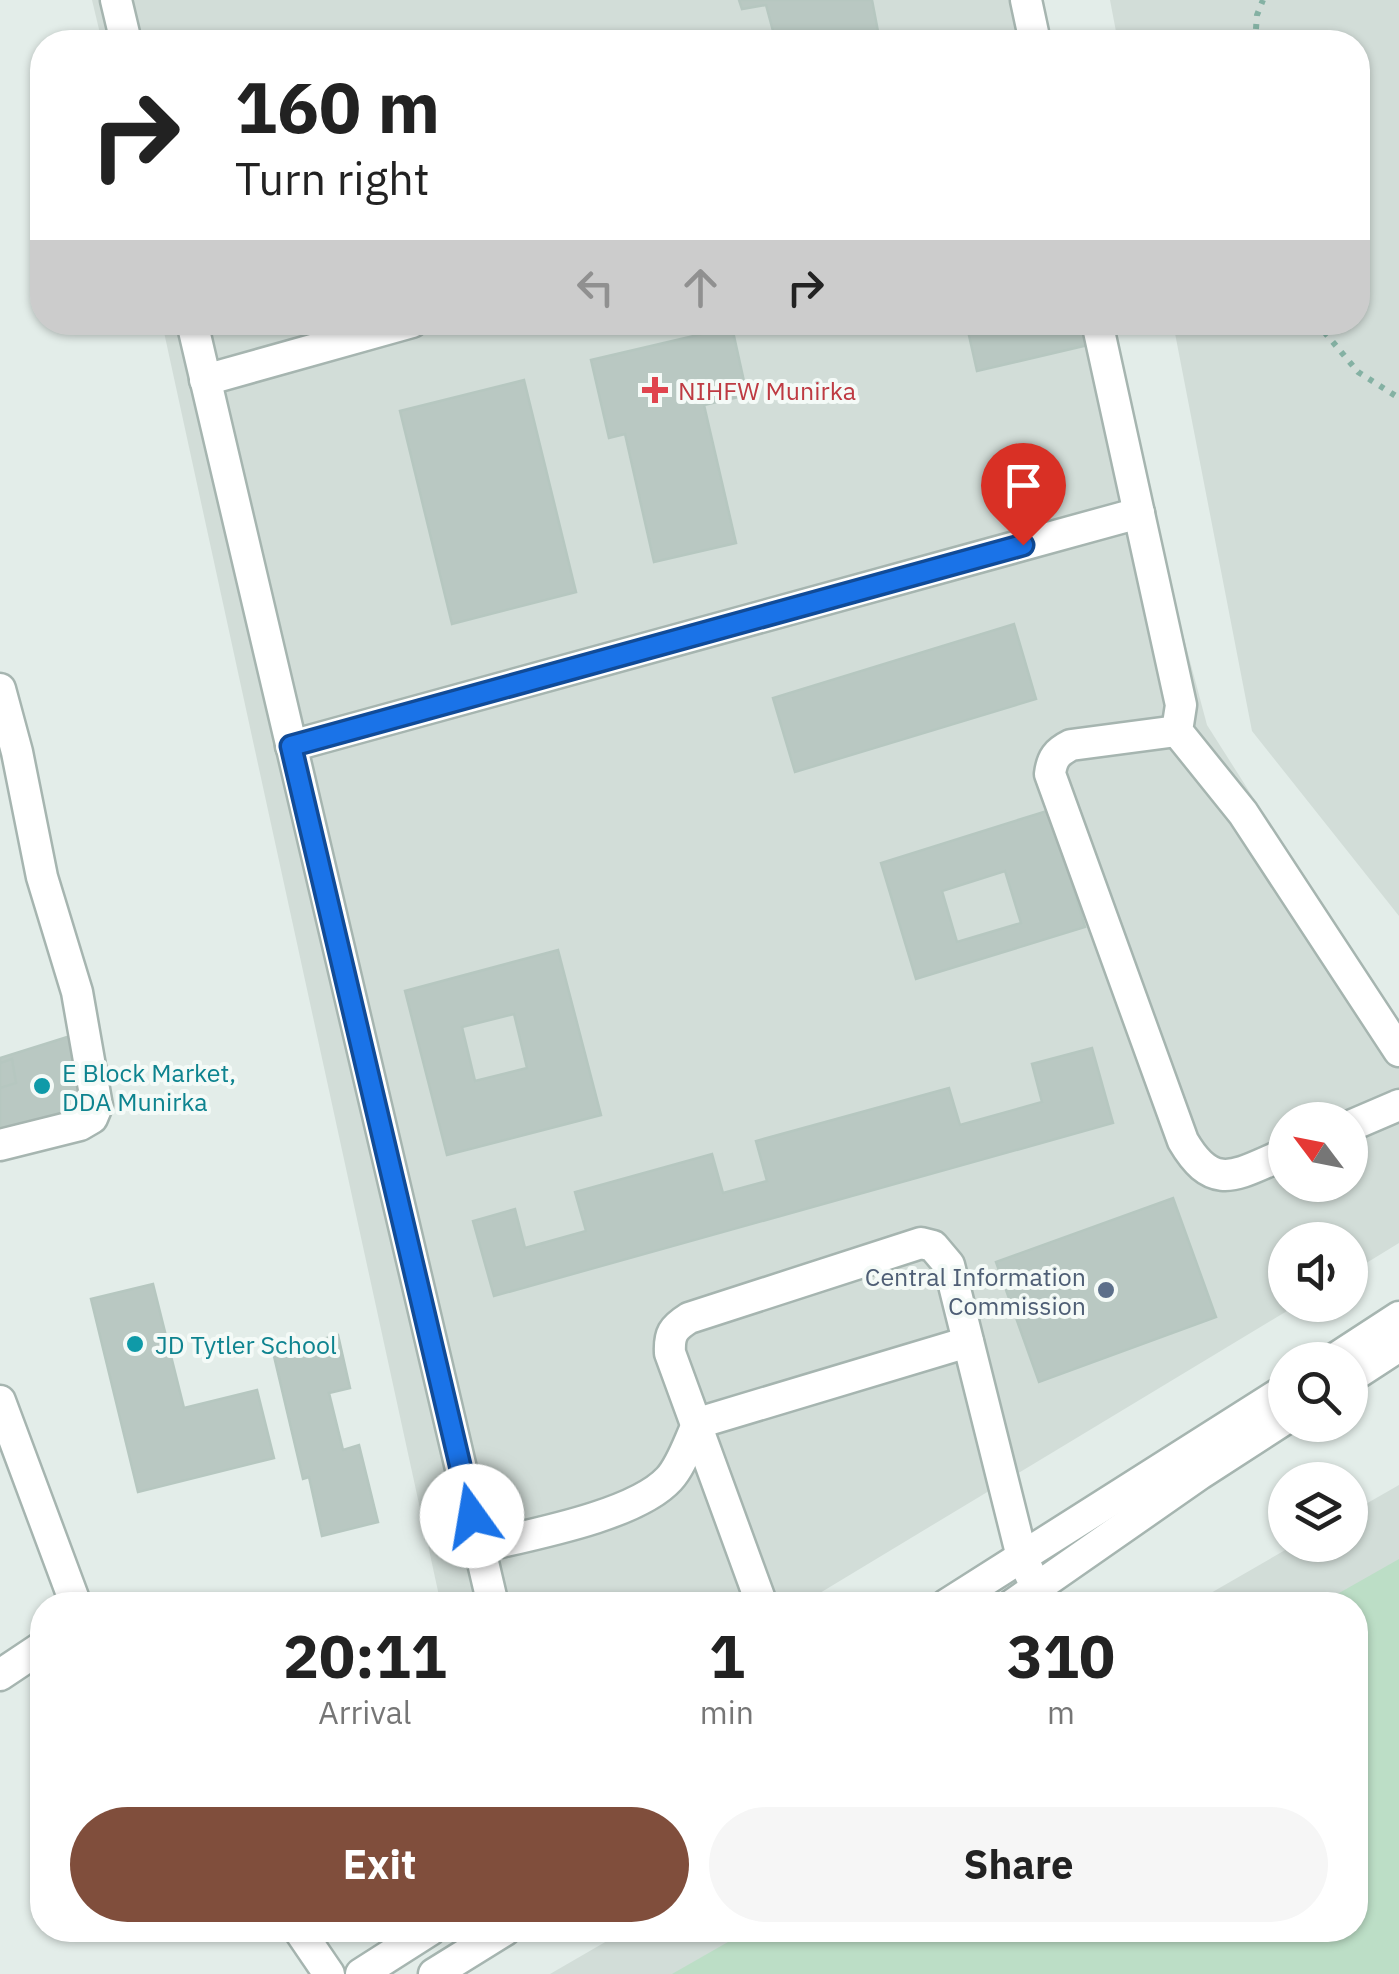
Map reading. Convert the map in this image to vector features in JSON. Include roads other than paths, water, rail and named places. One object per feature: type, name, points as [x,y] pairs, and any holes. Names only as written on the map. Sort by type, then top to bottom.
[{"type":"street","points":[[116,0],[123,30]]},
{"type":"street","points":[[1026,0],[1032,30]]},
{"type":"street","points":[[195,335],[489,1592]]},
{"type":"street","points":[[205,380],[366,335]]},
{"type":"street","points":[[1100,335],[1181,705],[1177,731],[1243,813],[1399,1051]]},
{"type":"street","points":[[291,746],[1139,513]]},
{"type":"street","points":[[0,689],[42,876],[78,992],[97,1106],[92,1118],[80,1124],[0,1145]]},
{"type":"street","points":[[1177,731],[1072,745],[1052,761],[1050,774],[1183,1140],[1197,1165],[1210,1174],[1228,1175],[1268,1160]]},
{"type":"street","points":[[1368,1118],[1399,1104]]},
{"type":"street","points":[[757,1592],[670,1352],[669,1337],[675,1326],[689,1318],[921,1243],[934,1246],[943,1254],[1022,1557],[1025,1592]]},
{"type":"street","points":[[1361,1342],[1399,1318]]},
{"type":"street","points":[[479,1547],[572,1524],[656,1491],[672,1476],[698,1423],[968,1342]]},
{"type":"street","points":[[1368,1366],[1399,1346]]},
{"type":"street","points":[[0,1401],[71,1592]]},
{"type":"street","points":[[967,1592],[1268,1401]]},
{"type":"street","points":[[1032,1592],[1268,1430]]},
{"type":"street","points":[[0,1675],[30,1654]]},
{"type":"street","points":[[306,1942],[329,1974]]},
{"type":"street","points":[[361,1974],[411,1942]]},
{"type":"street","points":[[434,1974],[486,1942]]},
{"type":"place","name":"NIHFW Munirka","points":[[655,390]]},
{"type":"place","name":"E Block Market, DDA Munirka","points":[[42,1086]]},
{"type":"place","name":"Central Information Commission","points":[[1106,1290]]},
{"type":"place","name":"JD Tytler School","points":[[135,1344]]}]
